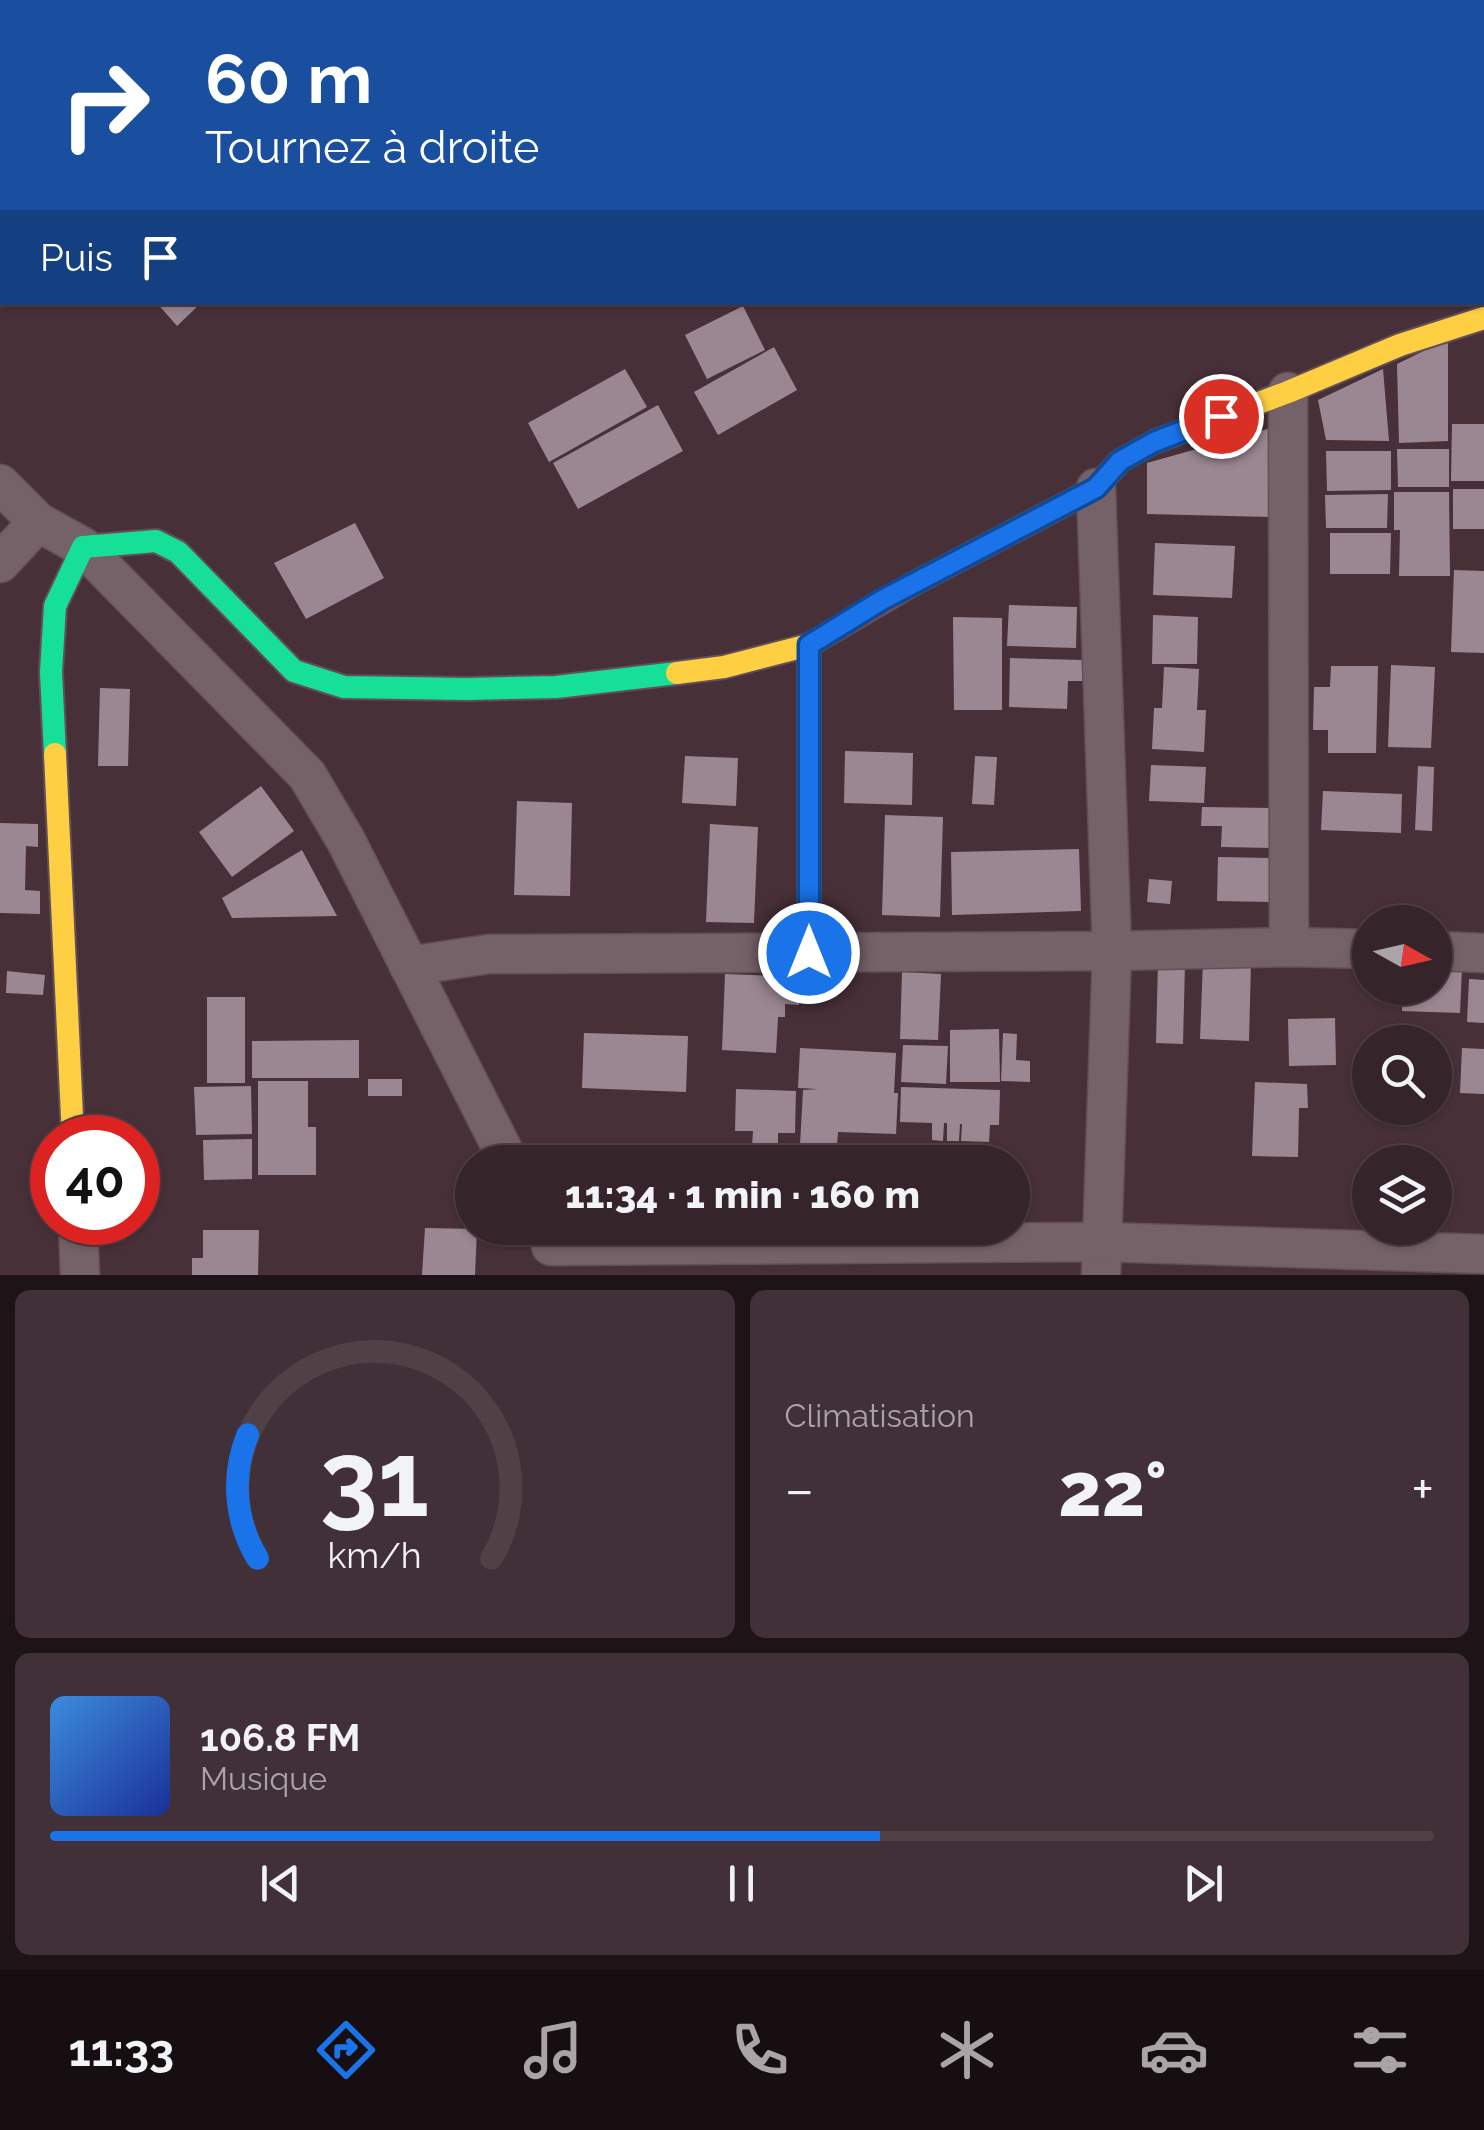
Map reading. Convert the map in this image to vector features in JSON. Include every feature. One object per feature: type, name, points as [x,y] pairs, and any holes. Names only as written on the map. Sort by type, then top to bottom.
[{"type":"street","points":[[83,548],[156,541],[178,552],[294,671],[344,687],[556,687],[724,667],[809,645],[882,600],[1096,488],[1120,461],[1154,442],[1288,392],[1400,344],[1484,318]]},
{"type":"street","points":[[1288,392],[1289,947]]},
{"type":"street","points":[[0,484],[38,522],[83,548],[307,775],[345,839],[500,1145]]},
{"type":"street","points":[[1096,488],[1112,950],[1101,1258]]},
{"type":"street","points":[[0,563],[38,522]]},
{"type":"street","points":[[72,1115],[51,672],[55,606],[83,548]]},
{"type":"street","points":[[809,645],[809,953]]},
{"type":"street","points":[[409,966],[489,954],[1352,949]]},
{"type":"street","points":[[1452,951],[1484,952]]},
{"type":"street","points":[[79,1245],[80,1275]]},
{"type":"street","points":[[552,1250],[1101,1258],[1484,1254]]},
{"type":"building","points":[[159,305],[199,305],[177,326]]},
{"type":"building","points":[[743,306],[765,350],[707,379],[685,335]]},
{"type":"building","points":[[1448,339],[1448,441],[1399,443],[1397,364]]},
{"type":"building","points":[[774,347],[797,390],[718,435],[694,392]]},
{"type":"building","points":[[625,369],[647,407],[549,462],[528,423]]},
{"type":"building","points":[[1383,369],[1389,441],[1326,440],[1318,400]]},
{"type":"building","points":[[658,405],[683,451],[578,509],[553,463]]},
{"type":"building","points":[[1452,424],[1484,424],[1484,481],[1451,481]]},
{"type":"building","points":[[1271,428],[1271,517],[1147,514],[1147,463]]},
{"type":"building","points":[[1397,449],[1449,449],[1449,487],[1398,487]]},
{"type":"building","points":[[1326,451],[1391,451],[1391,490],[1327,491]]},
{"type":"building","points":[[1453,489],[1484,489],[1484,529],[1453,529]]},
{"type":"building","points":[[1394,492],[1449,492],[1450,576],[1399,576],[1400,530],[1394,530]]},
{"type":"building","points":[[1388,494],[1387,528],[1326,528],[1325,495]]},
{"type":"building","points":[[355,523],[384,578],[306,619],[274,563]]},
{"type":"building","points":[[1330,533],[1391,533],[1390,574],[1330,574]]},
{"type":"building","points":[[1155,543],[1235,546],[1232,598],[1153,595]]},
{"type":"building","points":[[1454,570],[1484,571],[1484,653],[1451,652]]},
{"type":"building","points":[[1009,605],[1077,607],[1076,648],[1007,646]]},
{"type":"building","points":[[1153,615],[1198,617],[1197,664],[1152,664]]},
{"type":"building","points":[[953,617],[1002,618],[1002,710],[954,710]]},
{"type":"building","points":[[1010,658],[1082,660],[1082,681],[1068,681],[1067,709],[1009,707]]},
{"type":"building","points":[[1391,665],[1435,667],[1431,748],[1388,747]]},
{"type":"building","points":[[1331,666],[1378,666],[1376,753],[1328,753],[1328,730],[1313,730],[1314,687],[1330,687]]},
{"type":"building","points":[[1164,667],[1199,669],[1197,710],[1206,710],[1204,752],[1152,749],[1154,708],[1162,708]]},
{"type":"building","points":[[100,688],[130,689],[128,766],[98,766]]},
{"type":"building","points":[[845,751],[913,753],[912,805],[844,803]]},
{"type":"building","points":[[685,756],[738,758],[736,806],[682,803]]},
{"type":"building","points":[[975,756],[997,757],[994,805],[972,804]]},
{"type":"building","points":[[1151,765],[1206,767],[1204,803],[1149,801]]},
{"type":"building","points":[[1418,766],[1434,767],[1432,831],[1415,830]]},
{"type":"building","points":[[261,786],[294,831],[232,877],[199,832]]},
{"type":"building","points":[[1323,791],[1402,794],[1401,833],[1321,830]]},
{"type":"building","points":[[517,801],[572,803],[570,896],[514,895]]},
{"type":"building","points":[[1202,807],[1274,808],[1274,848],[1221,847],[1222,826],[1201,826]]},
{"type":"building","points":[[885,815],[943,817],[940,917],[882,915]]},
{"type":"building","points":[[0,823],[38,824],[38,847],[26,846],[25,890],[40,891],[40,914],[0,913]]},
{"type":"building","points":[[710,824],[758,827],[754,923],[706,922]]},
{"type":"building","points":[[1079,849],[1081,911],[952,915],[951,852]]},
{"type":"building","points":[[302,850],[337,916],[232,918],[222,898]]},
{"type":"building","points":[[1218,857],[1276,858],[1276,902],[1217,901]]},
{"type":"building","points":[[1149,879],[1172,881],[1170,904],[1147,902]]},
{"type":"building","points":[[1203,960],[1251,962],[1249,1041],[1200,1039]]},
{"type":"building","points":[[1158,962],[1185,963],[1183,1044],[1156,1043]]},
{"type":"building","points":[[1452,968],[1462,968],[1460,1013],[1402,1011],[1402,1005],[1452,1005]]},
{"type":"building","points":[[7,971],[45,975],[43,995],[6,993]]},
{"type":"building","points":[[902,972],[941,974],[938,1040],[900,1039]]},
{"type":"building","points":[[725,974],[799,977],[799,1005],[785,1004],[785,1017],[778,1017],[776,1053],[722,1050]]},
{"type":"building","points":[[1469,979],[1484,980],[1484,1023],[1467,1022]]},
{"type":"building","points":[[207,997],[245,997],[245,1083],[207,1083]]},
{"type":"building","points":[[1335,1018],[1336,1065],[1289,1066],[1288,1019]]},
{"type":"building","points":[[999,1029],[1000,1082],[950,1082],[950,1030]]},
{"type":"building","points":[[584,1033],[688,1036],[686,1092],[582,1088]]},
{"type":"building","points":[[1003,1033],[1017,1034],[1016,1060],[1030,1061],[1030,1082],[1001,1081]]},
{"type":"building","points":[[359,1040],[359,1078],[252,1078],[252,1041]]},
{"type":"building","points":[[903,1045],[948,1046],[946,1084],[901,1082]]},
{"type":"building","points":[[800,1048],[896,1053],[896,1134],[838,1132],[837,1145],[800,1145],[803,1090],[818,1089],[798,1088]]},
{"type":"building","points":[[1462,1048],[1484,1049],[1484,1094],[1460,1093]]},
{"type":"building","points":[[368,1079],[402,1079],[402,1096],[368,1096]]},
{"type":"building","points":[[258,1081],[308,1081],[308,1127],[316,1127],[316,1175],[258,1175]]},
{"type":"building","points":[[1255,1082],[1307,1084],[1308,1108],[1299,1108],[1298,1157],[1252,1156]]},
{"type":"building","points":[[251,1086],[252,1134],[196,1135],[194,1087]]},
{"type":"building","points":[[901,1087],[1000,1090],[999,1125],[990,1125],[989,1142],[961,1141],[962,1124],[959,1141],[947,1141],[947,1123],[943,1141],[932,1140],[932,1123],[900,1122]]},
{"type":"building","points":[[736,1089],[796,1091],[795,1133],[778,1133],[778,1145],[752,1145],[753,1131],[735,1131]]},
{"type":"building","points":[[252,1139],[252,1179],[204,1180],[203,1140]]},
{"type":"building","points":[[425,1228],[455,1229],[455,1245],[476,1245],[475,1275],[422,1275]]},
{"type":"building","points":[[203,1230],[259,1230],[258,1275],[192,1275],[192,1258],[203,1258]]},
{"type":"traffic: fast","points":[[55,754],[51,672],[55,606],[83,547],[156,541],[178,552],[294,671],[344,687],[556,687],[677,673]]},
{"type":"traffic: slow","points":[[913,584],[1096,488],[1120,461],[1154,442],[1400,345],[1484,318]]},
{"type":"traffic: slow","points":[[677,673],[724,667],[809,645]]},
{"type":"traffic: slow","points":[[55,754],[72,1115]]},
{"type":"traffic: jam","points":[[809,953],[809,645],[913,584]]},
{"type":"route","points":[[809,953],[809,645],[882,600],[1096,488],[1120,461],[1154,442],[1221,416]]}]
